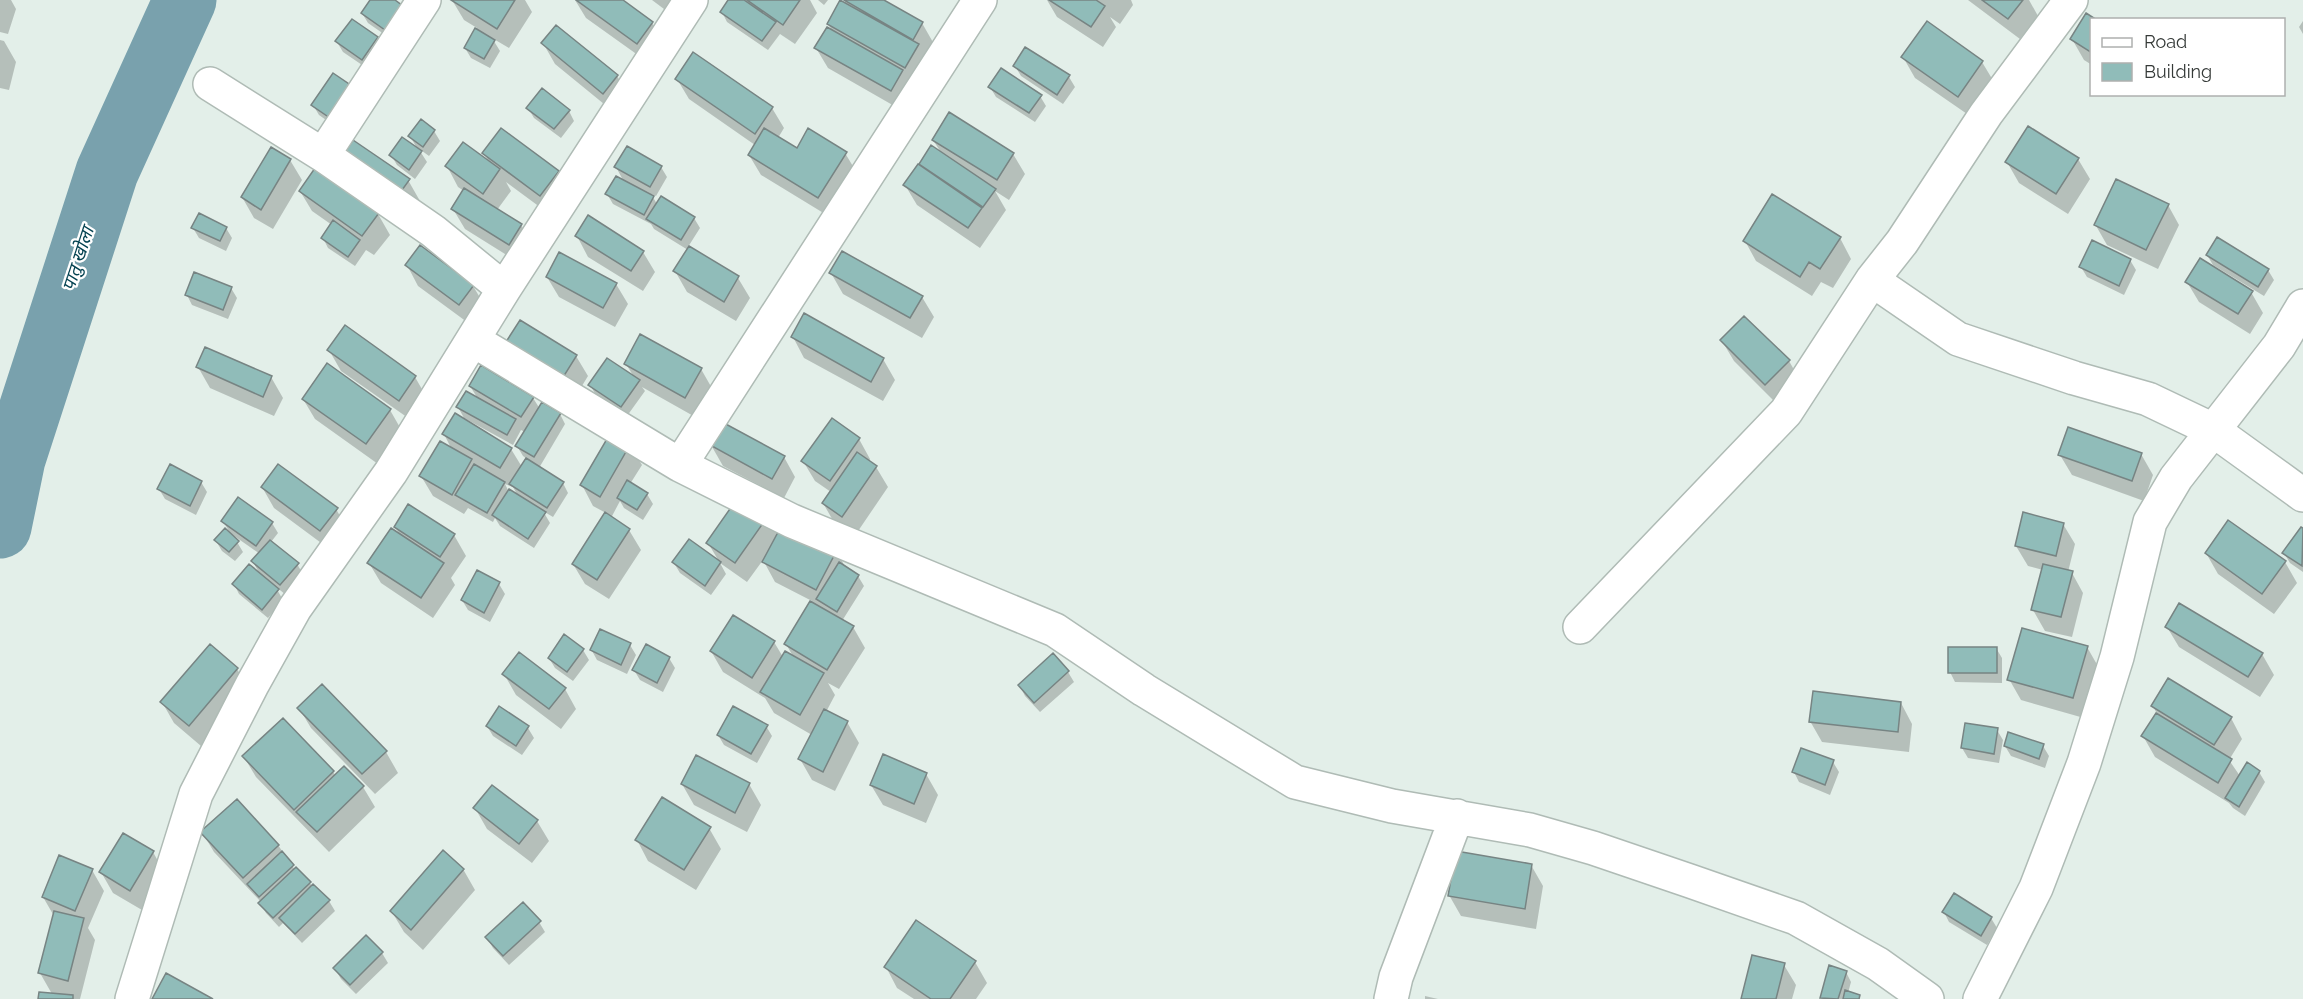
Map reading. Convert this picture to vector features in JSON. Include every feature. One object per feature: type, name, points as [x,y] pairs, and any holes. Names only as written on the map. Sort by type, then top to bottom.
[{"type":"street","points":[[323,155],[424,0]]},
{"type":"street","points":[[132,999],[196,794],[231,724],[296,608],[391,472],[504,289],[691,0]]},
{"type":"street","points":[[680,465],[980,0]]},
{"type":"street","points":[[1580,627],[1786,412],[1872,280],[1902,242],[1986,114],[2071,0]]},
{"type":"street","points":[[210,84],[323,155],[433,231],[504,289]]},
{"type":"street","points":[[1872,280],[1958,339],[2074,378],[2148,399],[2213,430],[2303,495]]},
{"type":"street","points":[[1980,999],[2037,888],[2084,763],[2116,657],[2150,522],[2176,478],[2279,345],[2303,306]]},
{"type":"street","points":[[473,340],[680,465],[792,521],[1054,630],[1144,690],[1295,782],[1392,806],[1530,830],[1593,848],[1796,918],[1878,964],[1928,999]]},
{"type":"street","points":[[1391,999],[1396,977],[1456,816]]},
{"type":"building","points":[[370,0],[395,0],[403,6],[385,30],[361,13]]},
{"type":"building","points":[[451,0],[515,0],[497,29]]},
{"type":"building","points":[[576,0],[623,0],[653,22],[637,44]]},
{"type":"building","points":[[728,0],[744,0],[776,22],[762,41],[720,12]]},
{"type":"building","points":[[747,0],[800,0],[783,25]]},
{"type":"building","points":[[840,0],[919,44],[905,68],[827,24]]},
{"type":"building","points":[[844,0],[884,0],[923,22],[913,40]]},
{"type":"building","points":[[1049,0],[1096,0],[1105,6],[1091,27]]},
{"type":"building","points":[[1982,0],[2023,0],[2008,19]]},
{"type":"building","points":[[2086,13],[2094,18],[2090,18],[2090,52],[2070,39]]},
{"type":"building","points":[[352,19],[378,37],[362,60],[335,41]]},
{"type":"building","points":[[1927,21],[1983,61],[1958,97],[1901,57]]},
{"type":"building","points":[[556,25],[618,75],[603,94],[541,43]]},
{"type":"building","points":[[827,27],[903,70],[891,91],[814,48]]},
{"type":"building","points":[[475,28],[495,40],[484,59],[464,48]]},
{"type":"building","points":[[1025,47],[1070,75],[1057,95],[1013,66]]},
{"type":"building","points":[[693,52],[773,107],[755,134],[675,79]]},
{"type":"building","points":[[1001,68],[1042,95],[1029,113],[988,87]]},
{"type":"building","points":[[333,73],[352,86],[330,118],[311,105]]},
{"type":"building","points":[[542,88],[570,110],[554,129],[526,108]]},
{"type":"building","points":[[949,112],[1014,153],[997,180],[932,140]]},
{"type":"building","points":[[421,119],[435,130],[423,147],[408,136]]},
{"type":"building","points":[[2028,126],[2079,158],[2056,194],[2005,162]]},
{"type":"building","points":[[501,128],[559,171],[540,196],[482,153]]},
{"type":"building","points":[[764,128],[797,148],[808,128],[847,152],[818,198],[748,155]]},
{"type":"building","points":[[402,137],[422,151],[409,170],[389,155]]},
{"type":"building","points":[[353,140],[410,179],[397,197],[341,158]]},
{"type":"building","points":[[463,142],[500,169],[483,194],[445,166]]},
{"type":"building","points":[[931,145],[996,189],[983,207],[919,164]]},
{"type":"building","points":[[627,146],[662,166],[650,187],[614,167]]},
{"type":"building","points":[[271,147],[291,159],[261,210],[241,197]]},
{"type":"building","points":[[918,164],[982,208],[968,228],[903,185]]},
{"type":"building","points":[[315,168],[379,213],[362,236],[299,191]]},
{"type":"building","points":[[616,176],[654,196],[644,215],[605,194]]},
{"type":"building","points":[[2116,179],[2169,204],[2146,250],[2094,225]]},
{"type":"building","points":[[464,188],[522,224],[509,245],[451,209]]},
{"type":"building","points":[[1772,194],[1841,237],[1820,269],[1809,262],[1800,277],[1743,241]]},
{"type":"building","points":[[661,196],[695,217],[681,240],[646,219]]},
{"type":"building","points":[[199,213],[227,227],[220,241],[191,228]]},
{"type":"building","points":[[588,215],[644,251],[631,271],[575,236]]},
{"type":"building","points":[[333,220],[360,240],[348,257],[321,238]]},
{"type":"building","points":[[2217,237],[2269,269],[2258,287],[2206,255]]},
{"type":"building","points":[[2092,240],[2131,259],[2119,286],[2079,267]]},
{"type":"building","points":[[420,245],[474,285],[459,305],[405,265]]},
{"type":"building","points":[[689,246],[739,276],[724,302],[673,271]]},
{"type":"building","points":[[842,251],[923,296],[910,318],[829,273]]},
{"type":"building","points":[[559,252],[617,283],[603,308],[546,277]]},
{"type":"building","points":[[2200,258],[2253,291],[2238,314],[2185,282]]},
{"type":"building","points":[[194,272],[232,287],[223,310],[185,295]]},
{"type":"building","points":[[804,313],[884,358],[871,382],[791,337]]},
{"type":"building","points":[[1744,316],[1790,360],[1765,385],[1720,340]]},
{"type":"building","points":[[520,320],[577,355],[562,379],[504,345]]},
{"type":"building","points":[[345,325],[416,376],[399,401],[327,350]]},
{"type":"building","points":[[640,334],[702,368],[685,398],[624,364]]},
{"type":"building","points":[[205,347],[272,376],[263,397],[196,367]]},
{"type":"building","points":[[607,358],[640,380],[621,407],[588,385]]},
{"type":"building","points":[[327,363],[391,409],[366,444],[302,399]]},
{"type":"building","points":[[481,365],[534,397],[521,417],[469,386]]},
{"type":"building","points":[[466,391],[516,419],[507,435],[456,407]]},
{"type":"building","points":[[542,402],[561,413],[534,457],[515,446]]},
{"type":"building","points":[[455,413],[512,448],[500,468],[442,434]]},
{"type":"building","points":[[832,418],[860,438],[830,481],[801,461]]},
{"type":"building","points":[[722,422],[785,456],[772,479],[710,445]]},
{"type":"building","points":[[2068,427],[2142,453],[2132,481],[2058,455]]},
{"type":"building","points":[[611,432],[631,443],[600,497],[580,485]]},
{"type":"building","points":[[440,441],[472,459],[452,495],[419,476]]},
{"type":"building","points":[[857,452],[877,466],[842,517],[822,503]]},
{"type":"building","points":[[526,458],[564,482],[547,508],[509,484]]},
{"type":"building","points":[[170,464],[202,481],[190,506],[157,489]]},
{"type":"building","points":[[278,464],[338,508],[320,531],[261,487]]},
{"type":"building","points":[[474,464],[505,482],[487,513],[455,495]]},
{"type":"building","points":[[627,480],[648,493],[637,510],[617,498]]},
{"type":"building","points":[[509,489],[546,512],[528,539],[492,515]]},
{"type":"building","points":[[739,496],[768,516],[735,563],[706,543]]},
{"type":"building","points":[[238,497],[273,522],[256,546],[221,521]]},
{"type":"building","points":[[408,504],[455,534],[440,557],[394,527]]},
{"type":"building","points":[[605,512],[630,529],[597,580],[572,564]]},
{"type":"building","points":[[2023,512],[2064,523],[2056,556],[2015,546]]},
{"type":"building","points":[[2228,520],[2286,561],[2262,594],[2205,553]]},
{"type":"building","points":[[784,521],[837,550],[816,590],[762,562]]},
{"type":"building","points":[[2301,527],[2303,528],[2302,566],[2282,553]]},
{"type":"building","points":[[225,528],[239,541],[229,552],[214,540]]},
{"type":"building","points":[[391,528],[444,563],[421,598],[367,563]]},
{"type":"building","points":[[689,539],[721,562],[705,586],[672,562]]},
{"type":"building","points":[[270,540],[299,563],[280,585],[251,561]]},
{"type":"building","points":[[839,562],[859,575],[837,612],[816,599]]},
{"type":"building","points":[[249,564],[279,589],[262,610],[232,584]]},
{"type":"building","points":[[2043,564],[2073,571],[2061,617],[2031,610]]},
{"type":"building","points":[[477,570],[500,582],[484,613],[461,600]]},
{"type":"building","points":[[810,601],[854,626],[827,670],[784,644]]},
{"type":"building","points":[[2179,603],[2263,653],[2248,677],[2165,627]]},
{"type":"building","points":[[733,615],[775,641],[752,678],[710,651]]},
{"type":"building","points":[[2022,628],[2088,646],[2073,698],[2007,680]]},
{"type":"building","points":[[600,629],[631,643],[621,665],[590,650]]},
{"type":"building","points":[[564,634],[584,649],[567,672],[548,658]]},
{"type":"building","points":[[210,644],[238,668],[189,726],[160,702]]},
{"type":"building","points":[[646,644],[670,657],[657,683],[632,670]]},
{"type":"building","points":[[1948,647],[1997,647],[1997,673],[1948,673]]},
{"type":"building","points":[[785,651],[824,673],[800,715],[760,692]]},
{"type":"building","points":[[519,652],[566,688],[549,709],[502,674]]},
{"type":"building","points":[[1053,653],[1069,671],[1034,703],[1018,685]]},
{"type":"building","points":[[2168,678],[2232,717],[2214,745],[2151,706]]},
{"type":"building","points":[[322,684],[387,751],[362,774],[297,708]]},
{"type":"building","points":[[1813,691],[1901,702],[1898,732],[1809,722]]},
{"type":"building","points":[[499,706],[529,726],[516,746],[486,726]]},
{"type":"building","points":[[733,706],[768,725],[751,754],[717,735]]},
{"type":"building","points":[[824,709],[848,721],[823,772],[798,759]]},
{"type":"building","points":[[2156,713],[2232,759],[2218,783],[2141,736]]},
{"type":"building","points":[[283,718],[334,771],[294,810],[242,756]]},
{"type":"building","points":[[1965,723],[1998,728],[1994,754],[1961,748]]},
{"type":"building","points":[[2008,732],[2044,744],[2039,759],[2004,746]]},
{"type":"building","points":[[1801,748],[1834,760],[1825,785],[1792,772]]},
{"type":"building","points":[[883,754],[927,773],[914,804],[870,785]]},
{"type":"building","points":[[696,755],[750,783],[735,813],[681,784]]},
{"type":"building","points":[[2247,762],[2260,771],[2239,807],[2225,798]]},
{"type":"building","points":[[344,766],[364,786],[317,832],[296,812]]},
{"type":"building","points":[[492,785],[538,820],[519,844],[473,808]]},
{"type":"building","points":[[662,797],[711,827],[684,870],[635,840]]},
{"type":"building","points":[[237,799],[279,845],[243,878],[200,832]]},
{"type":"building","points":[[123,833],[154,851],[130,891],[99,872]]},
{"type":"building","points":[[443,850],[464,869],[411,930],[390,911]]},
{"type":"building","points":[[282,851],[294,865],[259,897],[247,884]]},
{"type":"building","points":[[1456,851],[1532,864],[1525,909],[1448,896]]},
{"type":"building","points":[[59,855],[93,869],[75,911],[42,897]]},
{"type":"building","points":[[296,867],[311,882],[273,918],[258,903]]},
{"type":"building","points":[[313,884],[330,900],[295,934],[279,918]]},
{"type":"building","points":[[1954,893],[1992,917],[1981,936],[1942,912]]},
{"type":"building","points":[[523,902],[541,921],[503,956],[485,937]]},
{"type":"building","points":[[54,911],[84,918],[68,981],[38,973]]},
{"type":"building","points":[[916,920],[976,961],[950,999],[931,999],[884,967]]},
{"type":"building","points":[[366,935],[383,952],[350,985],[333,968]]},
{"type":"building","points":[[1752,955],[1785,963],[1776,999],[1741,999]]},
{"type":"building","points":[[1829,965],[1847,971],[1838,999],[1820,998]]},
{"type":"building","points":[[166,973],[213,999],[152,999]]},
{"type":"building","points":[[1845,990],[1860,995],[1859,999],[1843,999]]},
{"type":"building","points":[[39,992],[73,995],[73,999],[38,999]]},
{"type":"waterway","name":"पातु खोला","points":[[0,527],[14,459],[107,172],[185,0]]}]
